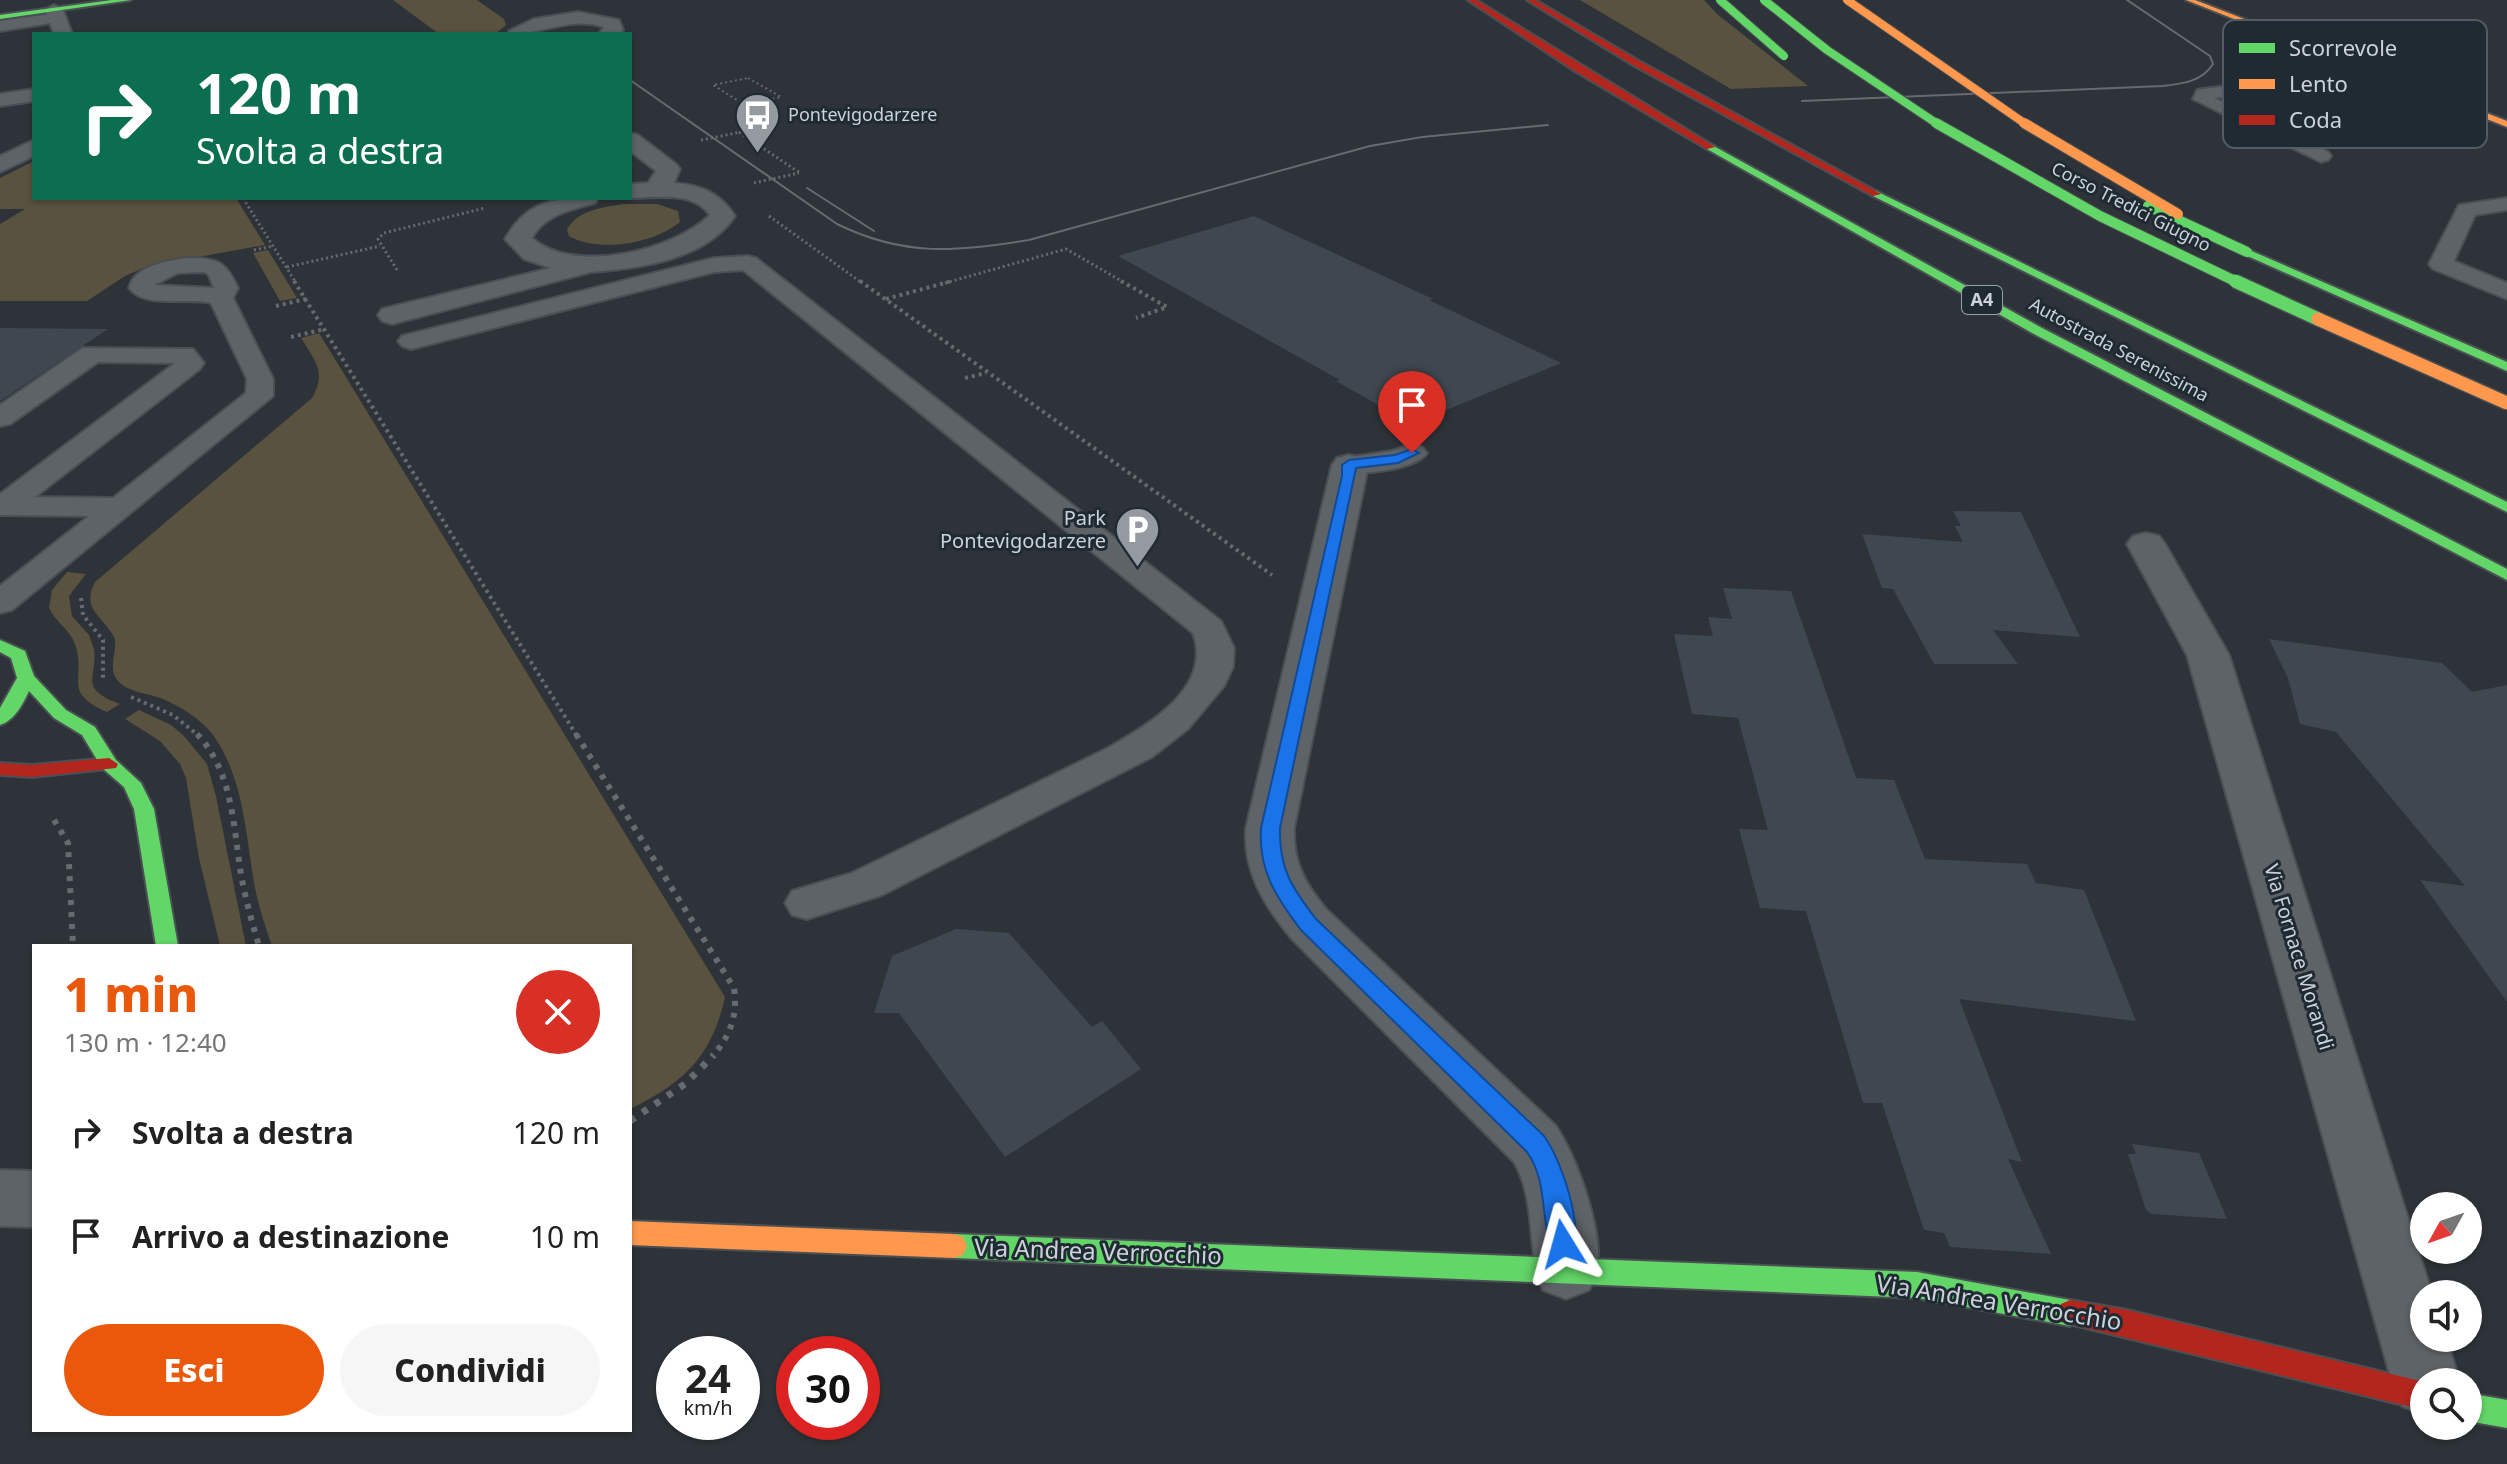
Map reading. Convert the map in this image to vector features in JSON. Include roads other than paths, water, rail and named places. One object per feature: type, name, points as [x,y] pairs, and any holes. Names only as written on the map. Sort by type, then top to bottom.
[{"type":"main road","points":[[0,17],[58,21],[128,0]]},
{"type":"main road","name":"Autostrada Serenissima","points":[[1471,0],[1580,69],[1891,252],[2244,440],[2507,575]]},
{"type":"main road","name":"Autostrada Serenissima","points":[[1530,0],[1678,86],[1899,205],[2507,508]]},
{"type":"main road","points":[[1720,0],[1774,49],[1804,70]]},
{"type":"main road","name":"Corso Tredici Giugno","points":[[1764,0],[1832,56],[1992,158],[2178,254],[2331,326],[2507,403]]},
{"type":"main road","points":[[1847,0],[2030,127],[2247,252]]},
{"type":"main road","points":[[2189,0],[2240,20]]},
{"type":"main road","points":[[2487,116],[2507,124]]},
{"type":"main road","name":"Corso Tredici Giugno","points":[[2001,129],[2108,186],[2247,252],[2507,367]]},
{"type":"main road","points":[[2006,184],[2148,255],[2331,326]]},
{"type":"main road","points":[[0,645],[19,655],[26,678],[60,714],[89,731],[109,764],[132,783],[144,809],[167,944]]},
{"type":"main road","points":[[0,719],[15,702],[26,678]]},
{"type":"main road","points":[[0,769],[32,771],[109,764]]},
{"type":"main road","name":"Via Andrea Verrocchio","points":[[632,1233],[1844,1280],[1944,1289],[2127,1323],[2410,1393]]},
{"type":"main road","points":[[2482,1410],[2507,1414]]},
{"type":"street","points":[[549,5],[560,13],[613,24],[614,30],[611,32]]},
{"type":"street","points":[[515,26],[585,19]]},
{"type":"street","points":[[0,100],[32,95]]},
{"type":"street","points":[[632,142],[668,169],[665,179],[655,190]]},
{"type":"street","points":[[0,153],[30,149]]},
{"type":"street","points":[[0,165],[30,149]]},
{"type":"street","points":[[392,315],[605,262],[673,250],[716,228],[723,216],[719,206],[705,197],[655,190],[632,191]]},
{"type":"street","points":[[580,200],[538,215],[523,227],[518,239],[525,250],[543,258],[571,263],[605,262]]},
{"type":"street","points":[[483,292],[506,280],[525,250]]},
{"type":"street","points":[[1349,465],[1270,828],[1272,865],[1282,890],[1309,924],[1523,1131],[1546,1158],[1556,1189],[1566,1269]]},
{"type":"street","name":"Via Fornace Morandi","points":[[2146,544],[2208,655],[2422,1368]]},
{"type":"street","points":[[0,1198],[32,1199]]},
{"type":"lane","points":[[0,26],[58,21]]},
{"type":"lane","points":[[2223,92],[2203,94],[2202,99],[2223,109]]},
{"type":"lane","points":[[2304,148],[2321,156]]},
{"type":"lane","points":[[2507,204],[2467,210],[2441,264],[2507,292]]},
{"type":"lane","points":[[2480,207],[2507,220]]},
{"type":"lane","points":[[411,341],[714,265],[748,263],[1209,628],[1215,637],[1217,656],[1210,676],[1183,715],[1161,733],[1122,757],[867,884],[807,903]]},
{"type":"lane","points":[[0,603],[259,396],[260,379],[221,298]]},
{"type":"lane","points":[[0,418],[92,354],[184,355],[191,363],[2,506]]},
{"type":"lane","points":[[1349,465],[1398,459],[1412,453]]},
{"type":"lane","points":[[2,506],[121,507]]},
{"type":"tram line","points":[[1802,101],[2162,86],[2190,81],[2203,75],[2213,64],[2210,56],[2127,0]]},
{"type":"tram line","points":[[632,81],[837,224],[885,242],[931,249],[1029,240],[1370,146],[1422,137],[1548,125]]},
{"type":"tram line","points":[[807,188],[874,231]]},
{"type":"place","name":"Pontevigodarzere","points":[[757,154]]},
{"type":"place","name":"Park Pontevigodarzere","points":[[1137,569]]}]
